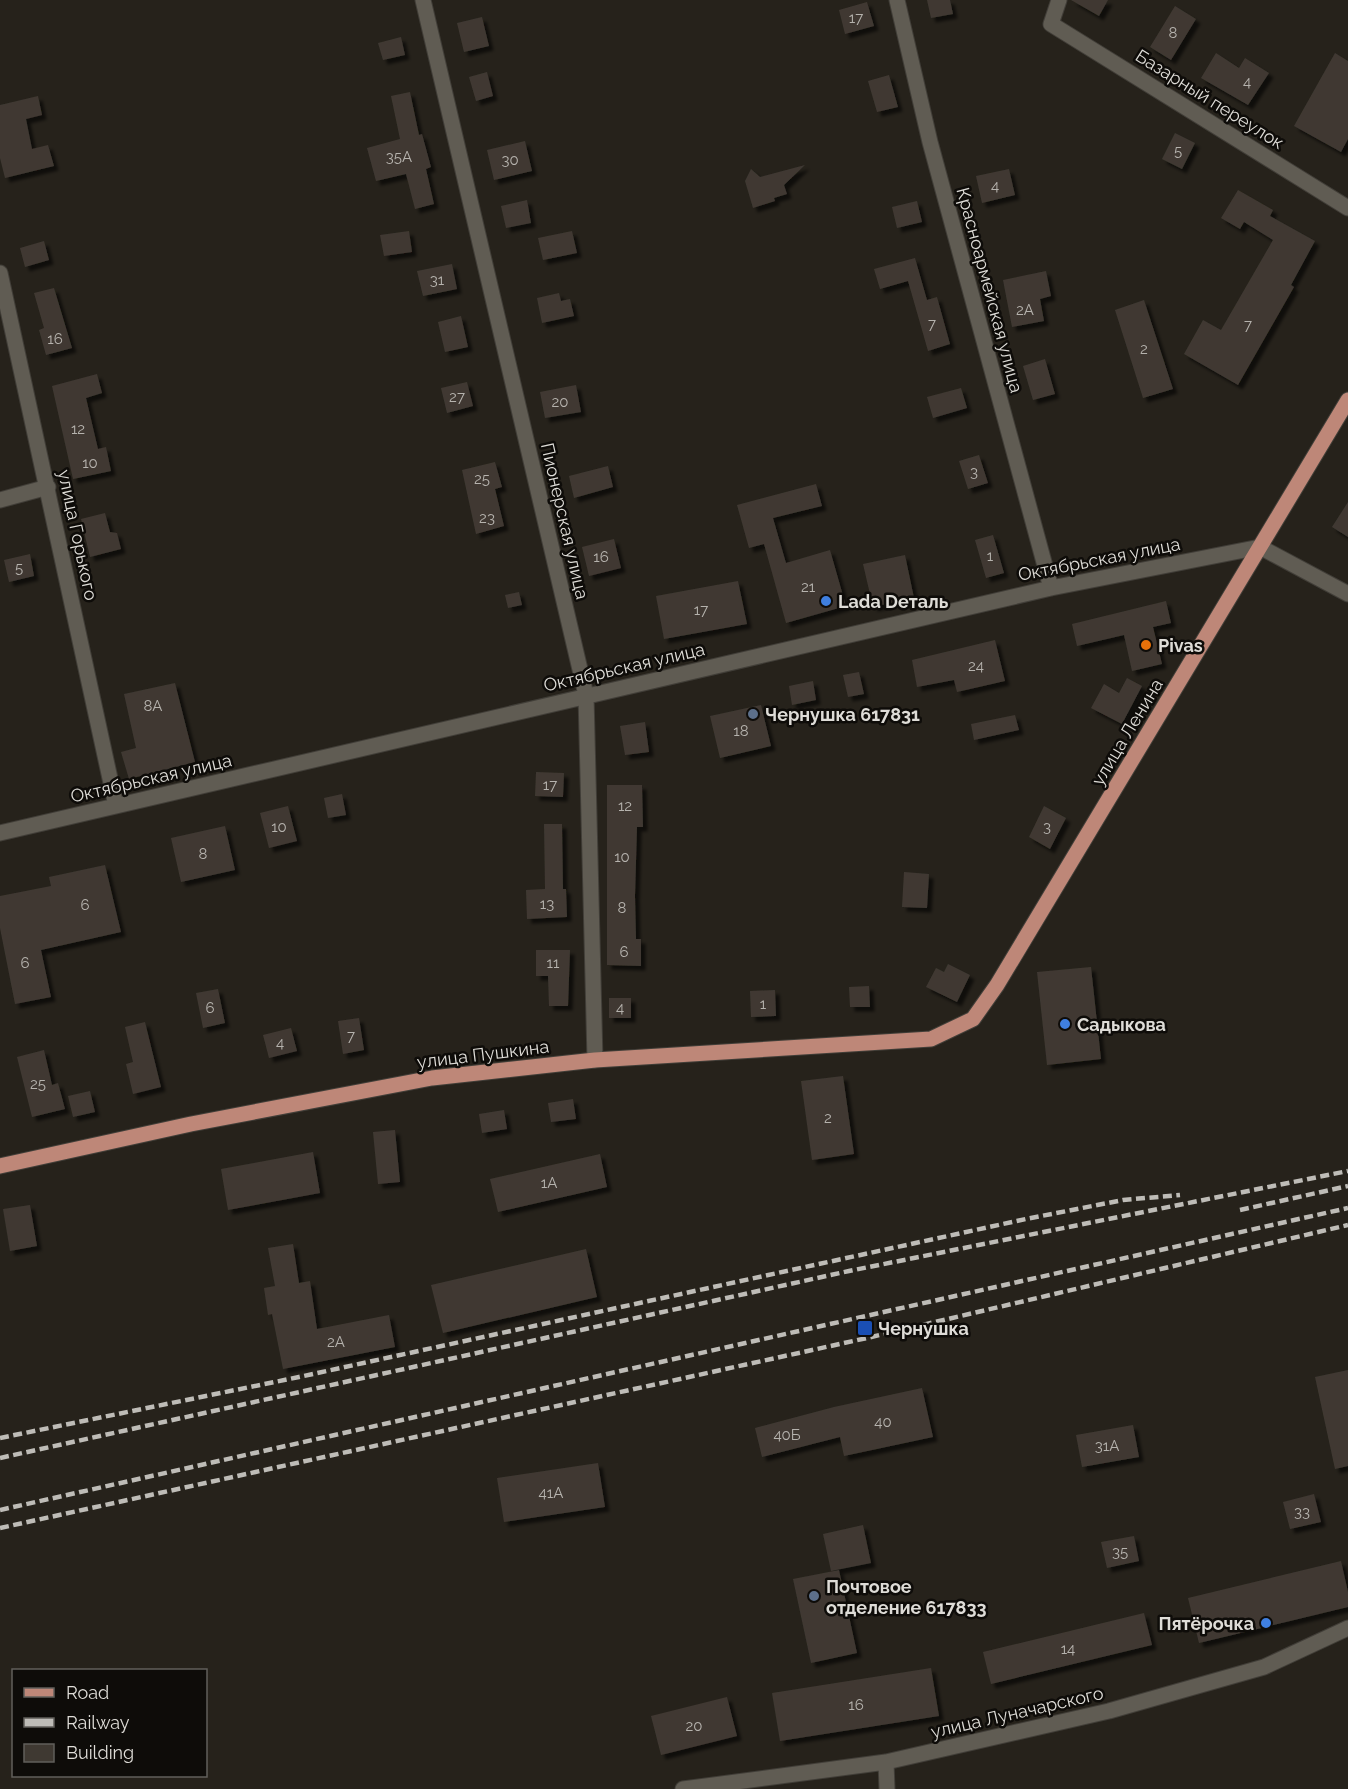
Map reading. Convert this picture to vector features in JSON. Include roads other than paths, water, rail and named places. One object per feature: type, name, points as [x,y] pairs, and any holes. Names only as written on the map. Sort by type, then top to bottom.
[{"type":"main road","name":"улица Ленина","points":[[973,1019],[997,986],[1085,841],[1348,400]]},
{"type":"main road","name":"улица Пушкина","points":[[0,1166],[191,1124],[432,1078],[595,1060],[930,1039],[973,1019]]},
{"type":"street","name":"Пионерская улица","points":[[423,0],[586,695],[595,1060]]},
{"type":"street","name":"Красноармейская улица","points":[[897,0],[930,142],[1051,588]]},
{"type":"street","name":"Базарный переулок","points":[[1059,0],[1051,24],[1348,208]]},
{"type":"street","name":"улица Горького","points":[[0,273],[116,806]]},
{"type":"street","points":[[0,500],[48,487]]},
{"type":"street","name":"Октябрьская улица","points":[[0,833],[1051,588],[1260,547]]},
{"type":"street","points":[[1260,547],[1348,594]]},
{"type":"street","name":"улица Луначарского","points":[[683,1789],[886,1762],[1109,1711],[1264,1666],[1348,1628]]},
{"type":"street","points":[[886,1762],[887,1789]]},
{"type":"railway","points":[[0,1458],[849,1271],[1348,1171]]},
{"type":"railway","points":[[1240,1210],[1348,1186]]},
{"type":"railway","points":[[0,1438],[299,1377],[1026,1219],[1123,1200],[1180,1195]]},
{"type":"railway","points":[[0,1510],[1348,1208]]},
{"type":"railway","points":[[0,1528],[867,1338],[1348,1225]]},
{"type":"place","name":"Lada Dеталь","points":[[826,601]]},
{"type":"place","name":"Pivas","points":[[1146,645]]},
{"type":"place","name":"Чернушка 617831","points":[[753,714]]},
{"type":"place","name":"Садыкова","points":[[1065,1024]]},
{"type":"place","name":"Чернушка","points":[[865,1328]]},
{"type":"place","name":"Почтовое отделение 617833","points":[[814,1596]]},
{"type":"place","name":"Пятёрочка","points":[[1266,1623]]}]
